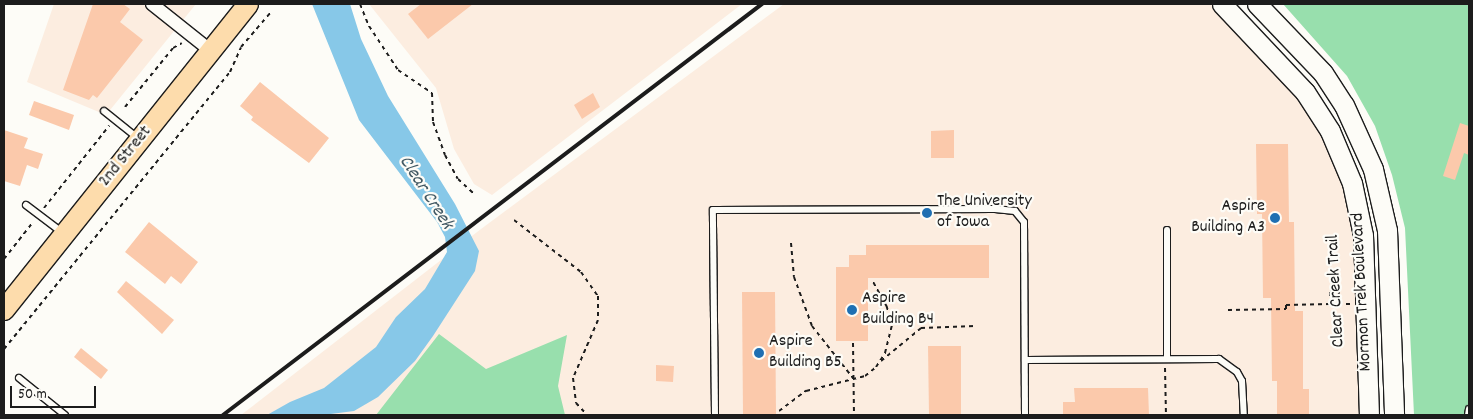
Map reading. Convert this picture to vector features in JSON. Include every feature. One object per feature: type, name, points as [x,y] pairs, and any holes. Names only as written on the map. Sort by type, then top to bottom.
[{"type":"main road","name":"2nd Street","points":[[4,310],[248,4]]},
{"type":"main road","name":"Mormon Trek Boulevard","points":[[1222,4],[1305,92],[1330,132],[1352,183],[1363,235],[1369,415]]},
{"type":"main road","name":"Mormon Trek Boulevard","points":[[1257,4],[1323,73],[1344,105],[1373,169],[1387,230],[1394,415]]},
{"type":"street","points":[[152,4],[211,51]]},
{"type":"lane","points":[[104,111],[140,140]]},
{"type":"lane","points":[[26,205],[65,234]]},
{"type":"lane","points":[[715,415],[714,210],[1015,211],[1021,214],[1024,222],[1025,415]]},
{"type":"lane","points":[[1166,358],[1167,230]]},
{"type":"lane","points":[[1025,360],[1220,359],[1230,364],[1242,381],[1244,415]]},
{"type":"lane","points":[[18,378],[65,415]]},
{"type":"lane","points":[[1468,415],[1469,409]]},
{"type":"path","points":[[360,4],[369,26],[398,70],[432,92],[433,122],[445,155],[458,179],[473,193]]},
{"type":"path","points":[[4,348],[230,72],[241,48],[271,12]]},
{"type":"path","points":[[125,107],[173,48],[182,43]]},
{"type":"path","points":[[4,259],[111,124]]},
{"type":"path","points":[[514,220],[581,272],[598,296],[598,320],[573,378],[576,403],[587,415]]},
{"type":"path","points":[[790,243],[794,277],[812,326],[854,378]]},
{"type":"path","points":[[872,280],[887,307],[892,325],[885,353],[877,364]]},
{"type":"path","points":[[1228,310],[1286,309],[1286,305],[1338,304],[1339,291],[1330,291],[1330,304]]},
{"type":"path","name":"Clear Creek Trail","points":[[1338,304],[1352,304],[1352,314]]},
{"type":"path","points":[[779,411],[806,391],[865,376],[921,328],[975,326]]},
{"type":"path","points":[[854,343],[854,415]]},
{"type":"path","points":[[1166,358],[1166,415]]},
{"type":"shaded area","points":[[54,4],[196,4],[106,115],[27,82]]},
{"type":"shaded area","points":[[369,4],[742,4],[492,195],[474,184],[454,149],[436,88]]},
{"type":"shaded area","name":"The University of Iowa","points":[[784,4],[1214,4],[1288,80],[1335,156],[1354,223],[1363,415],[241,415],[481,229]]},
{"type":"green space","points":[[1283,4],[1469,4],[1469,415],[1414,415],[1405,228],[1392,175],[1375,126],[1347,76]]},
{"type":"green space","points":[[439,334],[486,369],[567,335],[558,386],[565,415],[376,415]]},
{"type":"water","name":"Clear Creek","points":[[312,4],[350,4],[361,39],[388,96],[455,204],[479,251],[475,271],[433,336],[415,361],[378,397],[354,411],[323,415],[267,415],[290,402],[324,388],[376,347],[396,317],[425,289],[447,252],[445,237],[437,222],[359,120]]},
{"type":"building","points":[[93,4],[123,4],[130,9],[120,22],[143,40],[97,98],[93,95],[89,100],[63,90]]},
{"type":"building","points":[[421,4],[473,4],[428,39],[408,14]]},
{"type":"building","points":[[260,82],[329,138],[309,163],[251,120],[253,117],[240,106]]},
{"type":"building","points":[[593,93],[600,107],[582,119],[574,105]]},
{"type":"building","points":[[34,101],[74,115],[69,130],[29,115]]},
{"type":"building","points":[[1460,123],[1469,126],[1469,155],[1464,153],[1455,180],[1443,176]]},
{"type":"building","points":[[4,130],[28,138],[24,148],[43,154],[38,169],[27,165],[20,186],[4,181]]},
{"type":"building","points":[[954,130],[954,158],[931,158],[931,131]]},
{"type":"building","points":[[1256,144],[1288,144],[1289,222],[1294,222],[1295,311],[1303,311],[1303,389],[1309,389],[1309,415],[1277,415],[1277,381],[1272,381],[1271,298],[1263,298],[1262,214],[1257,214]]},
{"type":"building","points":[[149,222],[198,262],[181,284],[171,276],[165,284],[125,252]]},
{"type":"building","name":"Aspire Building B4","points":[[866,245],[989,245],[989,278],[868,278],[868,341],[836,341],[836,267],[849,267],[849,255],[866,255]]},
{"type":"building","points":[[126,281],[174,320],[162,334],[117,292]]},
{"type":"building","name":"Aspire Building B5","points":[[742,292],[775,292],[776,415],[743,415]]},
{"type":"building","points":[[928,346],[961,346],[961,415],[929,415]]},
{"type":"building","points":[[81,348],[108,370],[101,379],[74,357]]},
{"type":"building","points":[[656,365],[674,366],[673,382],[656,381]]},
{"type":"building","points":[[1074,388],[1148,388],[1149,415],[1063,415],[1063,402],[1075,402]]},
{"type":"railway","points":[[223,415],[762,4]]},
{"type":"place","name":"The University of Iowa","points":[[927,213]]},
{"type":"place","name":"Aspire Building A3","points":[[1275,218]]},
{"type":"place","name":"Aspire Building B4","points":[[852,310]]},
{"type":"place","name":"Aspire Building B5","points":[[759,353]]}]
